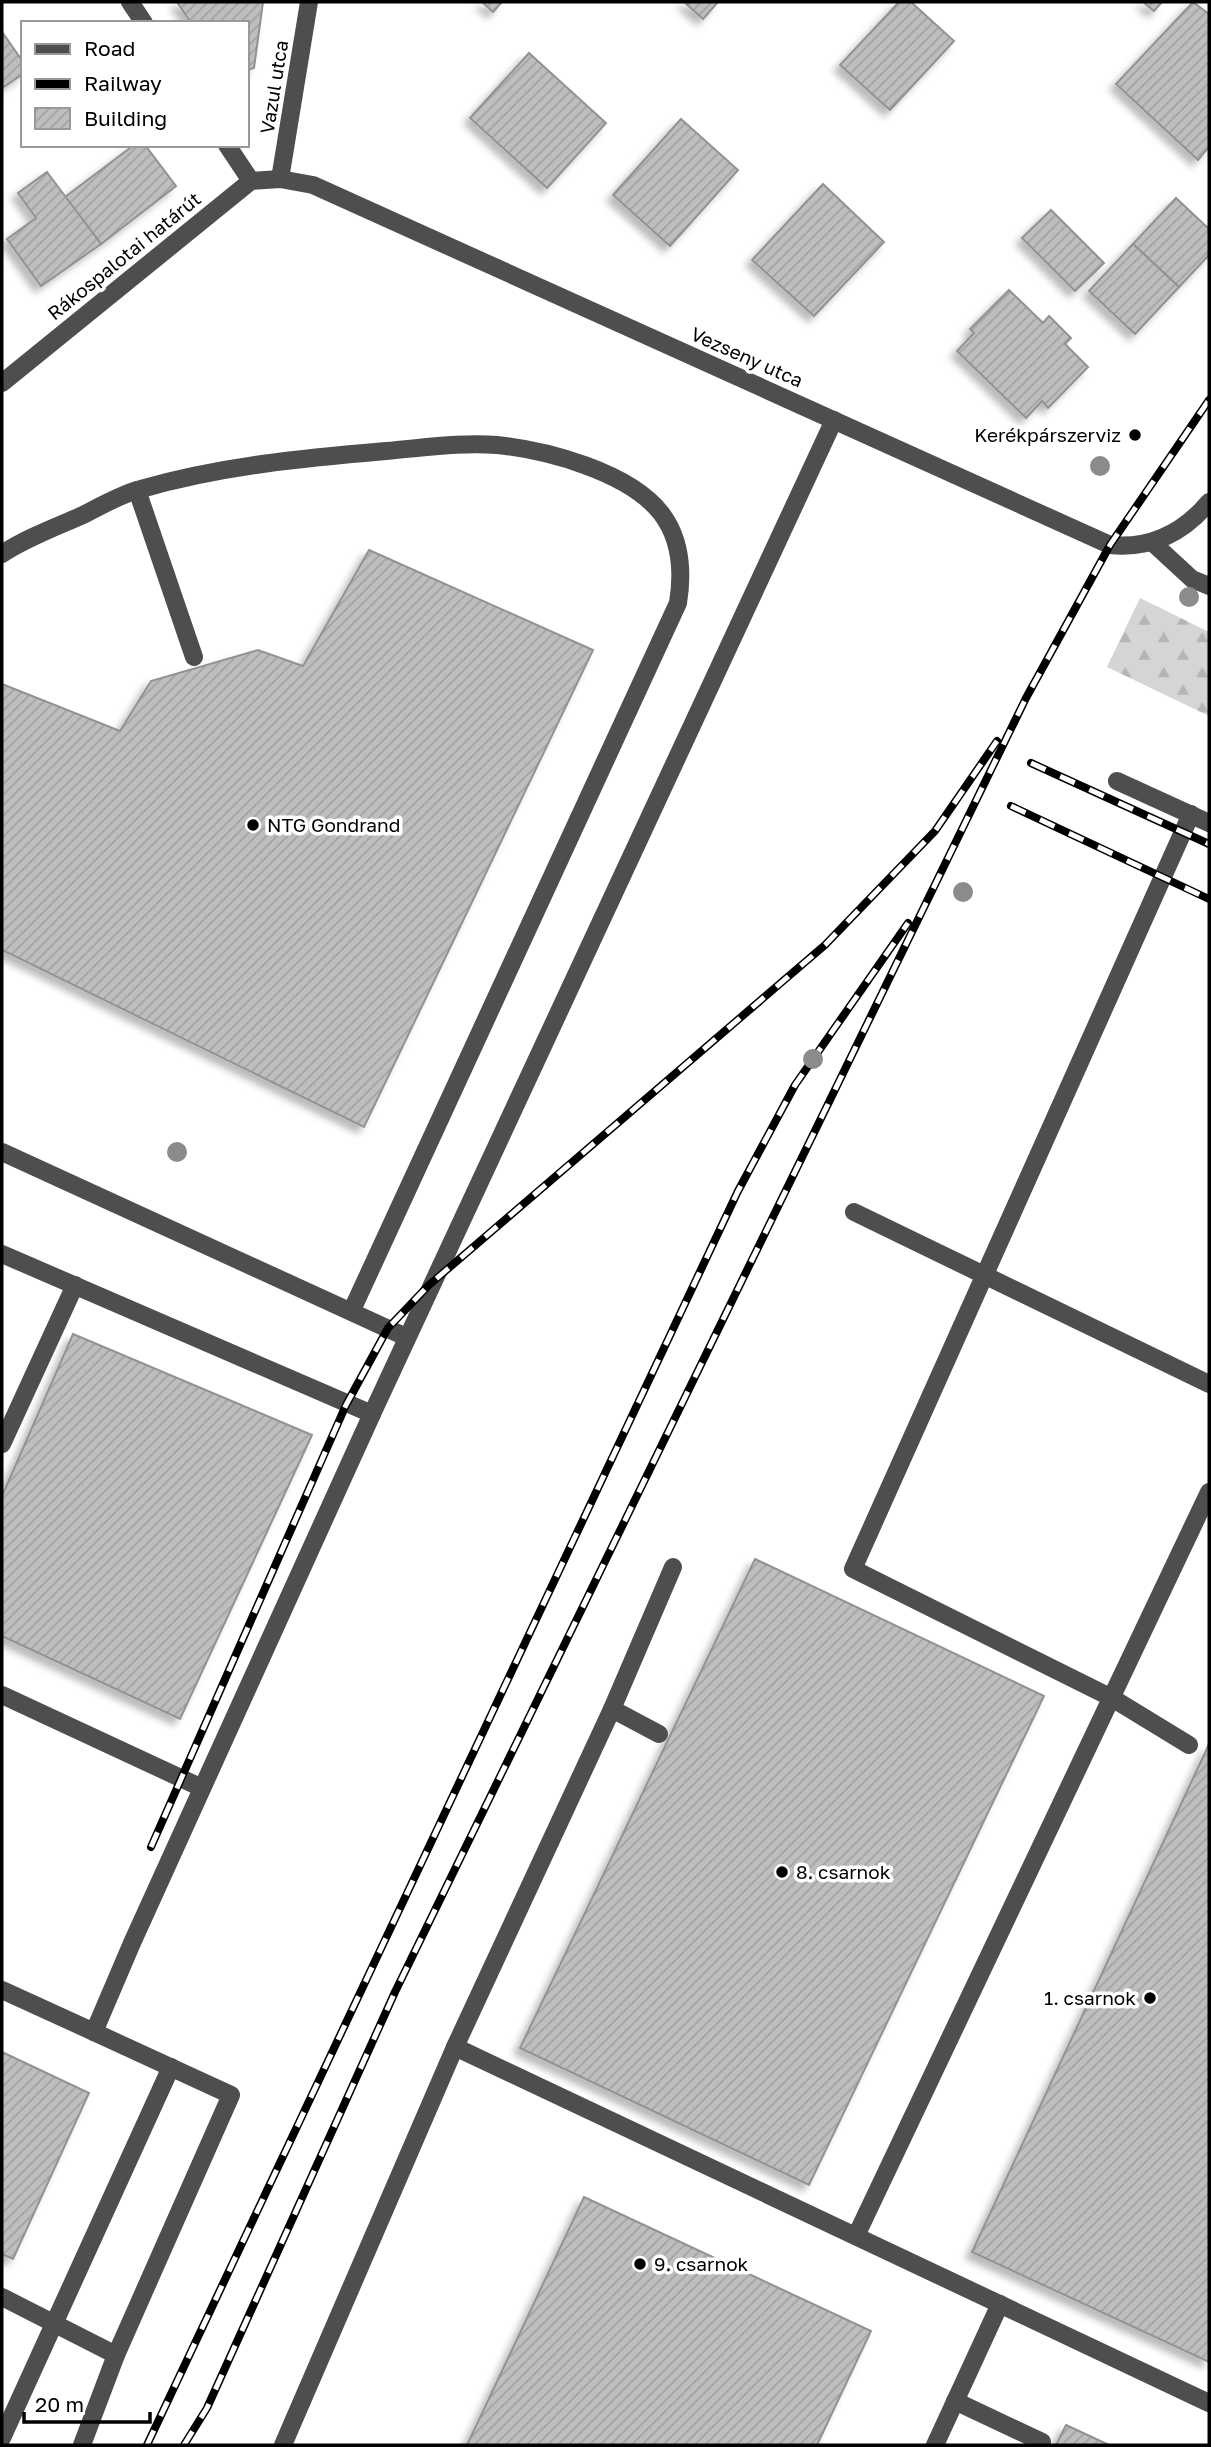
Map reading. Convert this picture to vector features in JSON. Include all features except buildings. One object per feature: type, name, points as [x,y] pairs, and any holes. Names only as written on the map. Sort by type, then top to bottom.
[{"type":"street","points":[[130,2],[143,21]]},
{"type":"street","name":"Vazul utca","points":[[280,179],[309,2]]},
{"type":"street","points":[[228,147],[251,181],[280,179]]},
{"type":"street","name":"Vezseny utca","points":[[280,179],[313,185],[1110,545],[1130,547],[1153,543],[1194,520],[1209,502]]},
{"type":"street","name":"Rákospalotai határút","points":[[2,383],[251,181]]},
{"type":"street","points":[[94,2032],[406,1337],[834,420]]},
{"type":"street","points":[[2,554],[137,489],[214,470],[295,459],[458,445],[496,445],[543,452],[594,469],[639,493],[661,513],[674,537],[681,560],[678,603],[352,1310]]},
{"type":"street","points":[[137,489],[194,657]]},
{"type":"street","points":[[1153,543],[1192,579],[1209,586]]},
{"type":"street","points":[[1117,781],[1209,822]]},
{"type":"street","points":[[1189,1745],[1112,1698],[853,1569],[1191,814]]},
{"type":"street","points":[[2,1152],[406,1337]]},
{"type":"street","points":[[854,1212],[1209,1384]]},
{"type":"street","points":[[2,1254],[372,1414]]},
{"type":"street","points":[[2,1444],[75,1285]]},
{"type":"street","points":[[856,2236],[1209,1492]]},
{"type":"street","points":[[283,2445],[455,2047],[612,1709],[673,1567]]},
{"type":"street","points":[[2,1695],[202,1788]]},
{"type":"street","points":[[612,1709],[659,1734]]},
{"type":"street","points":[[2,1990],[231,2095],[116,2355],[82,2445]]},
{"type":"street","points":[[455,2047],[1209,2403]]},
{"type":"street","points":[[2,2438],[171,2067]]},
{"type":"street","points":[[2,2297],[116,2355]]},
{"type":"street","points":[[935,2445],[1000,2304]]},
{"type":"street","points":[[956,2401],[1042,2442]]},
{"type":"green space","points":[[1140,598],[1209,632],[1209,716],[1107,667]]},
{"type":"railway","points":[[184,2445],[207,2408],[395,1992],[1026,698],[1110,545],[1209,400]]},
{"type":"railway","points":[[151,1847],[346,1405],[388,1328],[429,1285],[825,945],[935,831],[997,741]]},
{"type":"railway","points":[[1031,763],[1209,844]]},
{"type":"railway","points":[[1011,806],[1209,899]]},
{"type":"railway","points":[[147,2445],[738,1191],[795,1085],[908,923]]},
{"type":"place","name":"Kerékpárszerviz","points":[[1135,435]]},
{"type":"place","name":"NTG Gondrand","points":[[253,825]]},
{"type":"place","name":"8. csarnok","points":[[782,1872]]},
{"type":"place","name":"1. csarnok","points":[[1150,1998]]},
{"type":"place","name":"9. csarnok","points":[[640,2264]]}]
